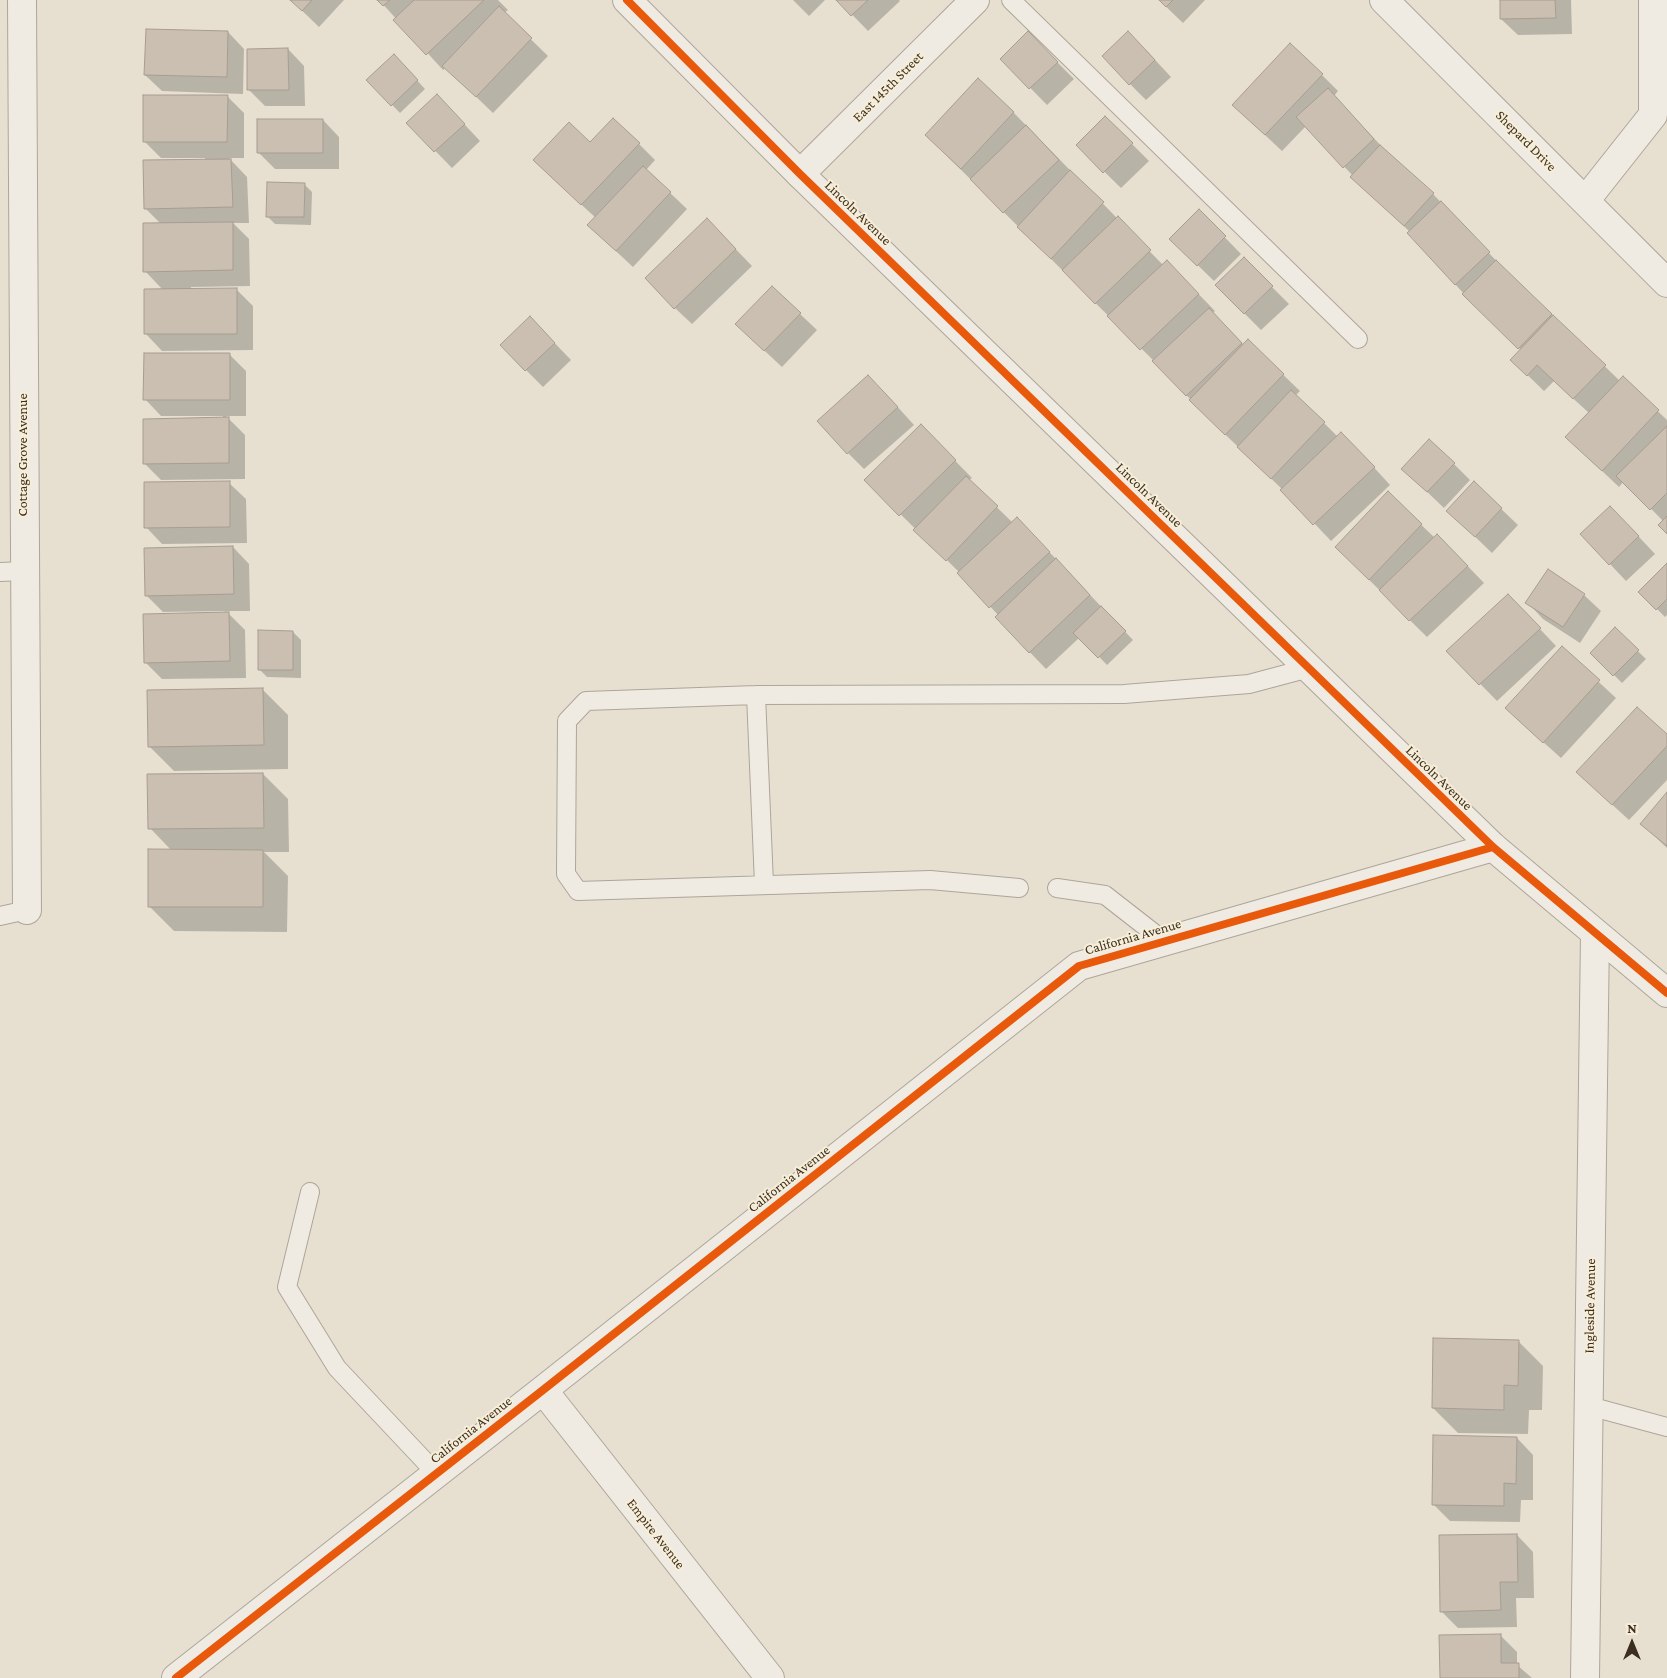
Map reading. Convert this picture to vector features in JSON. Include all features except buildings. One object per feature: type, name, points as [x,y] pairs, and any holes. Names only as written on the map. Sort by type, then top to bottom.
[{"type":"street","name":"Cottage Grove Avenue","points":[[22,0],[11,74],[12,571],[27,910]]},
{"type":"street","name":"Lincoln Avenue","points":[[627,0],[800,174],[1493,847],[1667,994]]},
{"type":"street","name":"East 145th Street","points":[[800,174],[975,0]]},
{"type":"street","name":"Shepard Drive","points":[[1384,0],[1667,283]]},
{"type":"street","points":[[1585,201],[1653,115],[1653,0]]},
{"type":"street","name":"California Avenue","points":[[176,1678],[1079,966],[1493,847]]},
{"type":"street","name":"Ingleside Avenue","points":[[1585,1678],[1595,934]]},
{"type":"street","name":"Empire Avenue","points":[[543,1390],[770,1678]]},
{"type":"lane","points":[[1011,0],[1358,339]]},
{"type":"lane","points":[[1019,888],[930,880],[578,891],[566,874],[567,721],[586,701],[756,695],[1124,694],[1249,684],[1309,668]]},
{"type":"lane","points":[[756,695],[764,884]]},
{"type":"lane","points":[[1057,888],[1105,895],[1164,941]]},
{"type":"lane","points":[[0,916],[27,910]]},
{"type":"lane","points":[[310,1192],[287,1287],[337,1368],[436,1473]]},
{"type":"lane","points":[[1589,1406],[1667,1427]]},
{"type":"cycle path","points":[[627,0],[800,174],[1493,847],[1667,993]]},
{"type":"cycle path","points":[[176,1678],[1079,966],[1493,847]]}]
